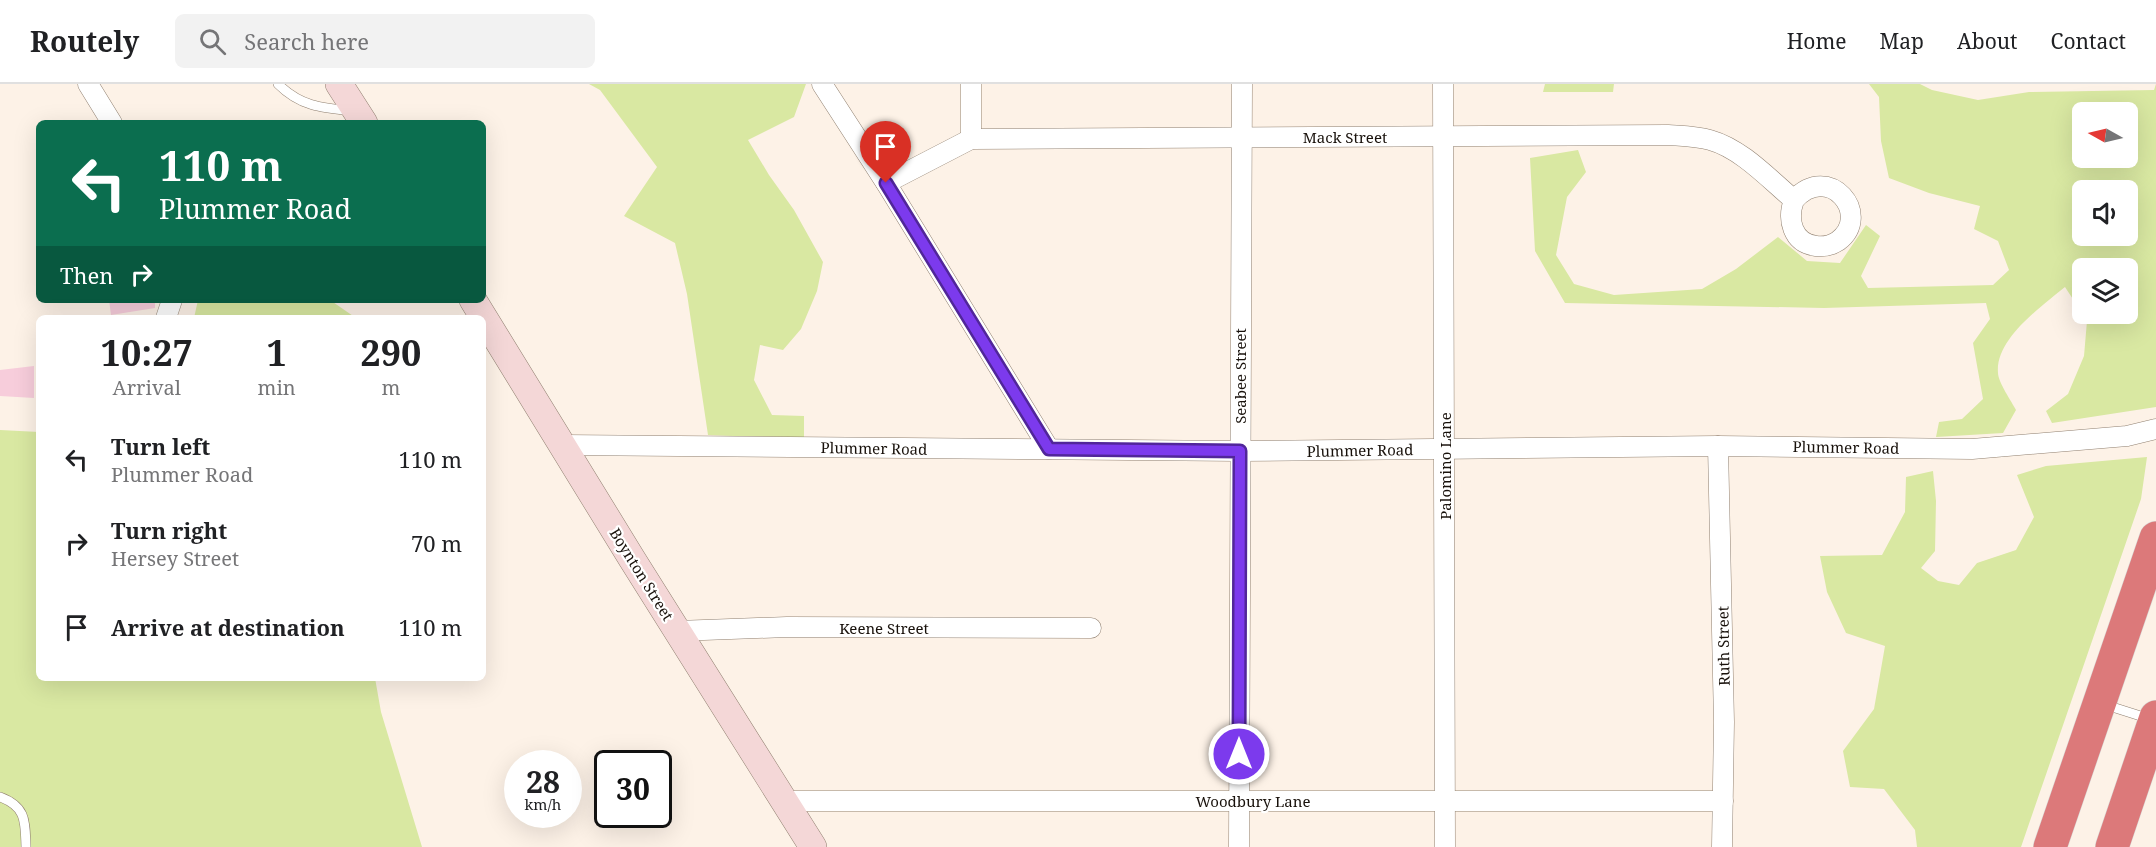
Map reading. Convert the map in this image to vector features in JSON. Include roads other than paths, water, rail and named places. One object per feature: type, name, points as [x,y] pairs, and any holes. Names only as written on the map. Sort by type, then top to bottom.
[{"type":"highway","points":[[2050,847],[2156,538]]},
{"type":"highway","points":[[2112,847],[2155,719]]},
{"type":"street","points":[[88,84],[110,120]]},
{"type":"street","points":[[339,84],[360,117]]},
{"type":"street","points":[[822,84],[886,183],[1049,449]]},
{"type":"street","points":[[971,84],[971,139]]},
{"type":"street","name":"Seabee Street","points":[[1239,847],[1242,84]]},
{"type":"street","name":"Palomino Lane","points":[[1443,84],[1445,847]]},
{"type":"street","name":"Mack Street","points":[[886,183],[971,139],[1691,136],[1712,141],[1730,149],[1794,200]]},
{"type":"street","name":"Boynton Street","points":[[486,321],[813,847]]},
{"type":"street","name":"Plummer Road","points":[[563,445],[1240,451],[1718,446],[1972,449],[2127,436],[2156,429]]},
{"type":"street","name":"Ruth Street","points":[[1718,446],[1724,711],[1722,847]]},
{"type":"street","name":"Keene Street","points":[[677,631],[787,627],[1091,628]]},
{"type":"street","name":"Woodbury Lane","points":[[783,801],[1723,801]]},
{"type":"lane","points":[[278,84],[286,93],[301,102],[360,117]]},
{"type":"lane","points":[[2099,703],[2155,719]]},
{"type":"lane","points":[[0,797],[14,802],[21,812],[25,823],[26,847]]}]
